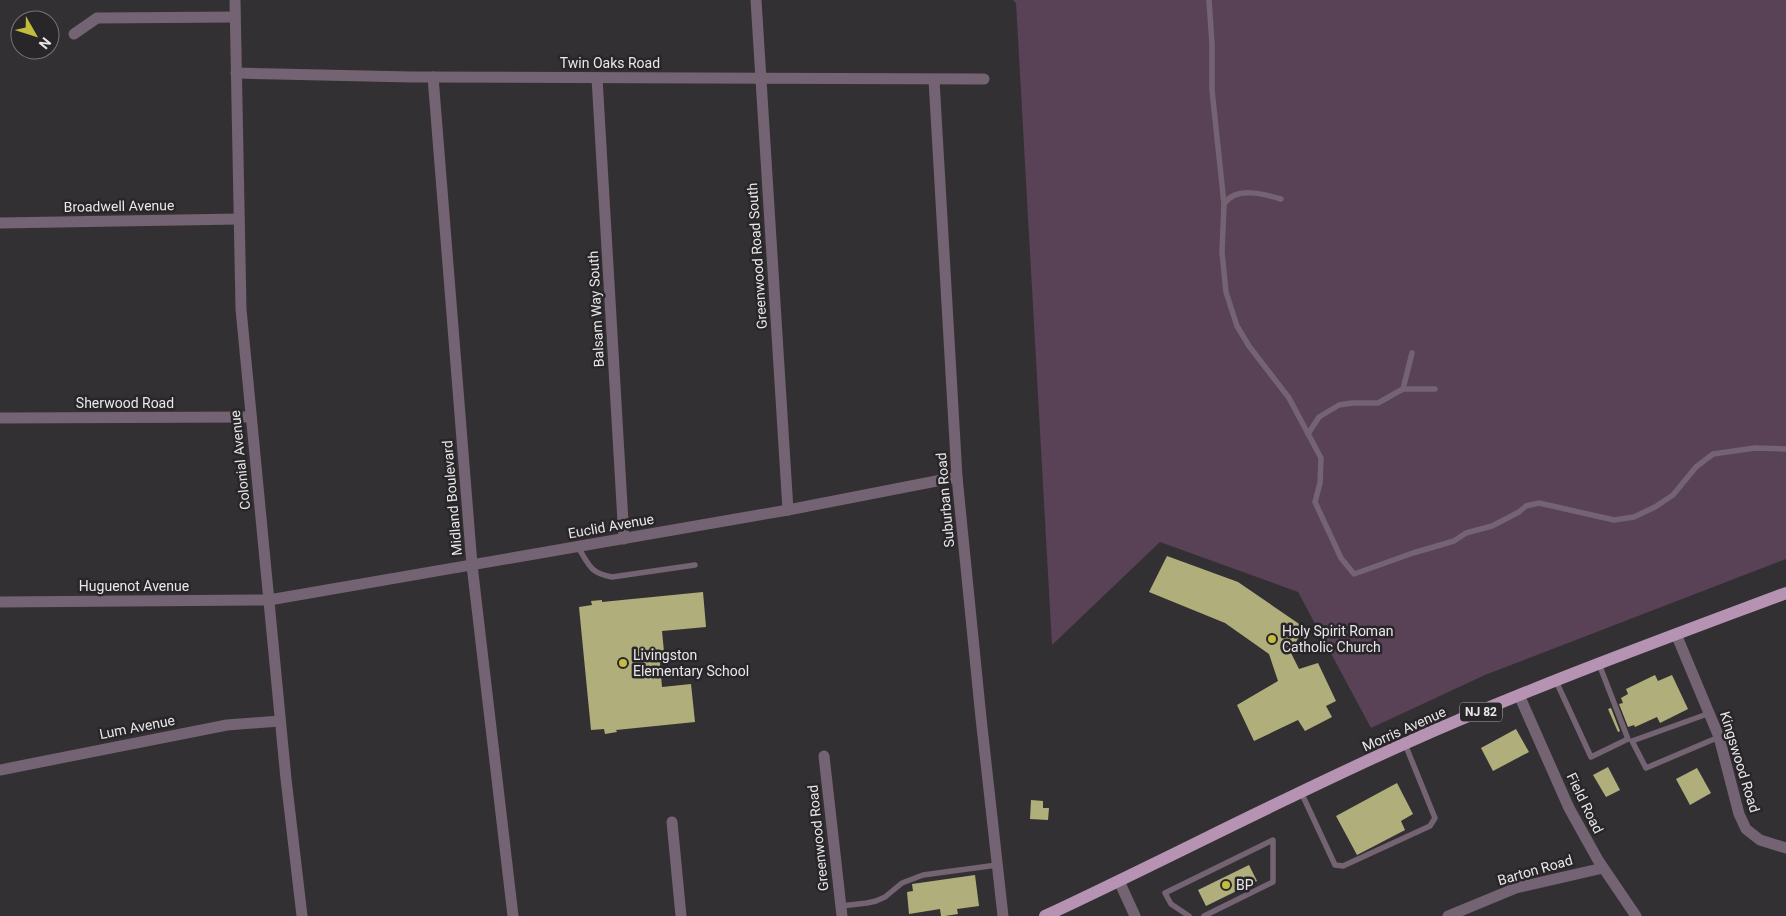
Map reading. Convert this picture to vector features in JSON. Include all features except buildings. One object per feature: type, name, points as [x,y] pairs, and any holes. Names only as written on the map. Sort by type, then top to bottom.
[{"type":"main road","name":"Morris Avenue","points":[[1045,916],[1301,792],[1405,744],[1556,681],[1786,593]]},
{"type":"street","name":"Colonial Avenue","points":[[235,0],[241,309],[280,720],[302,916]]},
{"type":"street","name":"Greenwood Road South","points":[[756,0],[788,510]]},
{"type":"street","points":[[74,34],[97,18],[235,17]]},
{"type":"street","name":"Twin Oaks Road","points":[[236,73],[433,77],[984,79]]},
{"type":"street","name":"Midland Boulevard","points":[[433,77],[472,565],[513,916]]},
{"type":"street","name":"Balsam Way South","points":[[597,78],[624,539]]},
{"type":"street","name":"Suburban Road","points":[[934,80],[957,477],[980,718],[1003,916]]},
{"type":"street","name":"Broadwell Avenue","points":[[0,223],[239,219]]},
{"type":"street","name":"Sherwood Road","points":[[0,418],[251,417]]},
{"type":"street","name":"Euclid Avenue","points":[[269,600],[788,510],[957,477]]},
{"type":"street","name":"Huguenot Avenue","points":[[0,602],[269,600]]},
{"type":"street","name":"Kingswood Road","points":[[1676,634],[1719,737],[1739,814],[1746,829],[1760,840],[1786,848]]},
{"type":"street","name":"Field Road","points":[[1519,696],[1569,808],[1603,868],[1636,916]]},
{"type":"street","name":"Lum Avenue","points":[[0,770],[227,725],[280,720]]},
{"type":"street","name":"Greenwood Road","points":[[824,756],[842,911]]},
{"type":"street","points":[[672,822],[681,916]]},
{"type":"street","name":"Barton Road","points":[[1448,916],[1516,888],[1603,868]]},
{"type":"street","points":[[1119,881],[1135,916]]},
{"type":"lane","points":[[1209,0],[1212,44],[1212,90],[1224,204],[1222,252],[1226,292],[1238,326],[1249,346],[1289,398],[1321,458],[1320,483],[1314,502],[1341,558],[1354,574],[1454,541],[1466,533],[1492,526],[1519,512],[1526,506],[1539,503],[1614,520],[1634,518],[1655,508],[1673,495],[1696,466],[1713,454],[1755,448],[1786,449]]},
{"type":"lane","points":[[1224,204],[1231,197],[1256,192],[1281,199]]},
{"type":"lane","points":[[1403,389],[1412,354]]},
{"type":"lane","points":[[1308,434],[1319,417],[1339,405],[1378,403],[1403,389],[1435,388]]},
{"type":"lane","points":[[578,547],[592,569],[599,575],[612,577],[695,565]]},
{"type":"lane","points":[[1599,664],[1630,740],[1646,768],[1719,737]]},
{"type":"lane","points":[[1556,681],[1591,757],[1630,740],[1710,713]]},
{"type":"lane","points":[[1301,792],[1335,865],[1343,866],[1430,826],[1435,818],[1405,744]]},
{"type":"lane","points":[[1189,916],[1171,904],[1165,893],[1273,840],[1274,882],[1204,916]]},
{"type":"lane","points":[[842,911],[885,897],[902,883],[923,874],[997,866]]},
{"type":"shaded area","points":[[1013,0],[1786,0],[1786,559],[1485,675],[1371,728],[1298,592],[1160,542],[1052,645],[1016,3]]},
{"type":"place","name":"Holy Spirit Roman Catholic Church","points":[[1272,639]]},
{"type":"place","name":"Livingston Elementary School","points":[[623,663]]},
{"type":"place","name":"BP","points":[[1226,885]]}]
